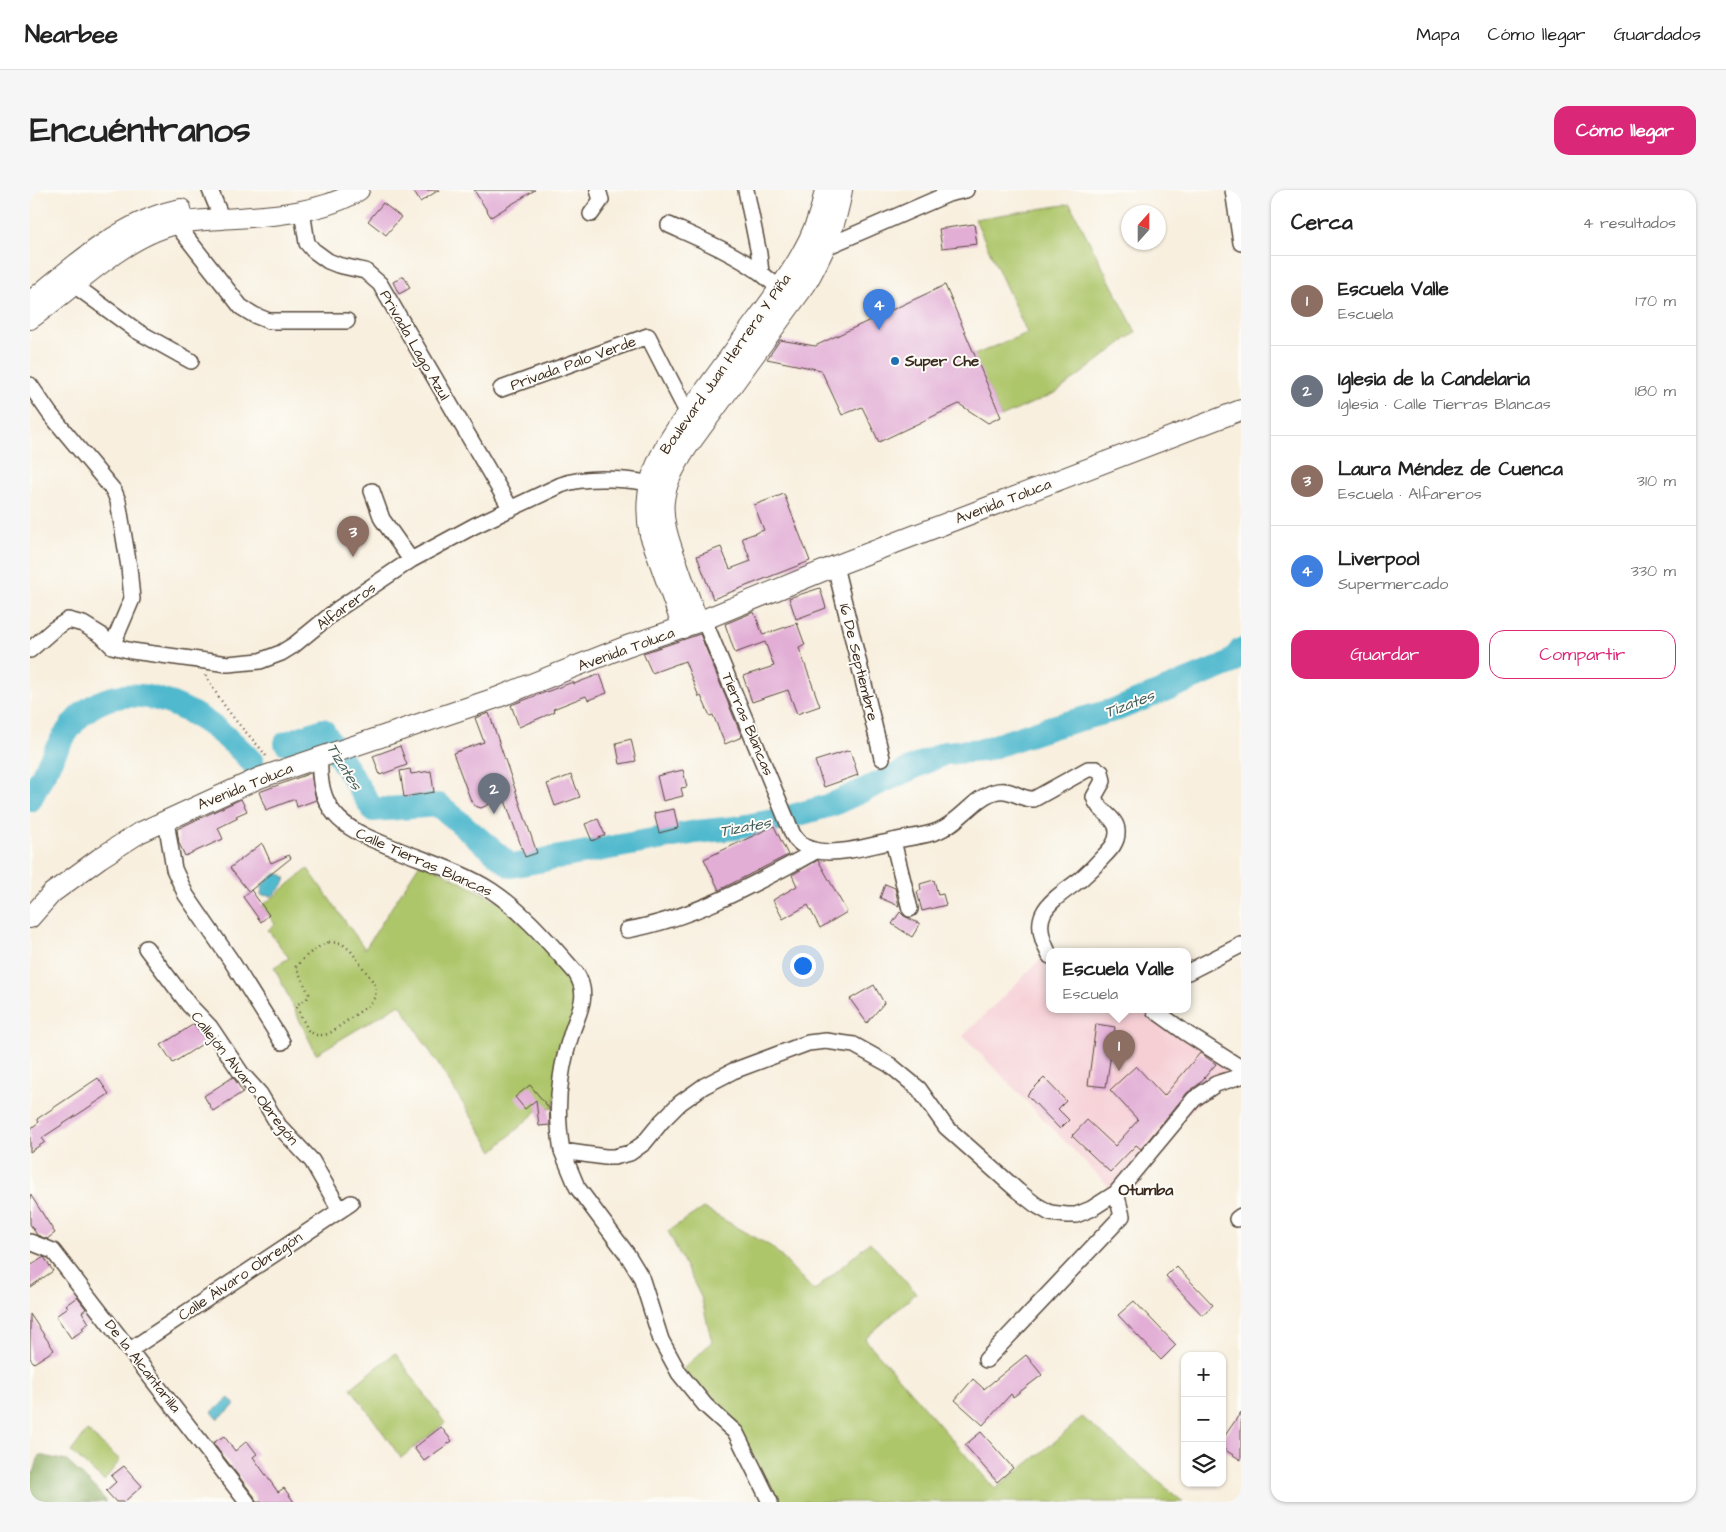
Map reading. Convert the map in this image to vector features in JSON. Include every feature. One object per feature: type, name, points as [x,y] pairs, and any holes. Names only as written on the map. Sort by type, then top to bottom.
[{"type":"main road","points":[[33,304],[93,252],[150,218],[174,217],[199,220],[216,205],[291,198],[326,190]]},
{"type":"main road","points":[[216,205],[302,211],[341,200],[360,190]]},
{"type":"main road","name":"Boulevard Juan Herrera Y Piña","points":[[658,485],[660,456],[799,258],[815,225],[823,203],[825,190]]},
{"type":"main road","name":"Boulevard Juan Herrera Y Piña","points":[[695,623],[650,535],[647,509],[658,485],[674,468],[806,284],[825,248],[839,212],[842,190]]},
{"type":"main road","points":[[33,304],[74,284],[103,262],[157,230],[174,217]]},
{"type":"main road","name":"Avenida Toluca","points":[[30,918],[52,893],[100,858],[140,833],[259,778],[496,698],[627,646],[695,623],[836,566],[1241,410]]},
{"type":"street","points":[[591,214],[600,200],[598,190]]},
{"type":"street","points":[[746,190],[761,273]]},
{"type":"street","points":[[799,258],[948,194],[966,190]]},
{"type":"street","points":[[1233,190],[1241,243]]},
{"type":"street","name":"Privada Lago Azul","points":[[302,211],[307,243],[313,250],[328,261],[365,271],[380,284],[511,509]]},
{"type":"street","points":[[174,217],[241,307],[248,312],[269,320],[347,321]]},
{"type":"street","points":[[669,225],[752,266],[779,288]]},
{"type":"street","points":[[74,284],[137,331],[191,361]]},
{"type":"street","name":"Privada Palo Verde","points":[[501,389],[648,336],[688,414]]},
{"type":"street","points":[[30,385],[50,414],[114,490],[118,501],[129,567],[132,599],[112,646]]},
{"type":"street","name":"Alfareros","points":[[30,650],[54,629],[68,620],[83,624],[101,635],[112,646],[132,652],[228,664],[249,664],[281,653],[338,609],[411,560],[561,485],[592,478],[658,485]]},
{"type":"street","points":[[372,491],[382,520],[411,560]]},
{"type":"street","name":"16 De Septiembre","points":[[836,566],[882,758]]},
{"type":"street","name":"Tierras Blancas","points":[[695,623],[783,808],[796,840],[800,844],[816,851]]},
{"type":"street","name":"Calle Tierras Blancas","points":[[331,754],[319,774],[322,790],[331,809],[345,825],[363,836],[440,866],[491,891],[535,927],[576,973],[583,989],[583,997],[567,1047],[560,1081],[558,1110],[562,1151],[577,1186],[627,1254],[641,1277],[661,1340],[679,1373],[705,1405],[736,1433],[770,1502]]},
{"type":"street","points":[[627,930],[648,926],[689,913],[754,884],[816,851],[834,852],[938,831],[957,820],[993,792],[1008,791],[1024,798],[1034,799],[1093,768],[1099,770],[1103,775],[1103,781],[1094,797],[1098,808],[1115,822],[1117,837],[1113,847],[1092,869],[1052,900],[1044,911],[1041,931],[1046,949]]},
{"type":"street","points":[[166,821],[174,869],[186,895],[232,962],[282,1042]]},
{"type":"street","points":[[893,841],[910,909]]},
{"type":"street","points":[[1191,970],[1241,945]]},
{"type":"street","name":"Callejón Alvaro Obregón","points":[[146,948],[189,1005],[210,1027],[241,1073],[260,1094],[279,1126],[312,1160],[345,1206]]},
{"type":"street","points":[[1158,1013],[1241,1068]]},
{"type":"street","points":[[562,1151],[605,1157],[630,1153],[644,1143],[670,1112],[704,1086],[733,1071],[808,1043],[826,1042],[854,1045],[890,1065],[919,1089],[946,1126],[1018,1191],[1043,1209],[1058,1215],[1076,1214],[1091,1209],[1116,1193],[1194,1099],[1216,1084],[1241,1076]]},
{"type":"street","points":[[986,1360],[1122,1216],[1116,1193]]},
{"type":"street","name":"Calle Álvaro Obregón","points":[[130,1350],[345,1206]]},
{"type":"street","name":"De la Alcantarilla","points":[[30,1242],[53,1251],[247,1502]]},
{"type":"path","points":[[204,661],[204,671],[213,689],[236,721],[262,750]]},
{"type":"path","points":[[329,942],[347,946],[374,983],[376,992],[369,1005],[330,1033],[319,1036],[308,1030],[297,1008],[298,1004],[308,998],[309,994],[296,967],[318,948],[329,942]]},
{"type":"shaded area","points":[[1045,955],[1046,1013],[1156,1013],[1241,1070],[1226,1076],[1112,1190],[963,1036]]},
{"type":"green space","points":[[1070,204],[1136,332],[1057,392],[1001,417],[974,355],[1027,333],[975,219]]},
{"type":"green space","points":[[420,863],[438,870],[501,903],[572,975],[578,988],[553,1108],[537,1111],[493,1151],[400,1004],[316,1054],[274,967],[289,958],[268,930],[275,924],[262,906],[308,869],[365,949]]},
{"type":"green space","points":[[703,1208],[772,1247],[814,1291],[870,1242],[916,1293],[865,1339],[995,1489],[1058,1439],[1082,1417],[1183,1502],[774,1502],[739,1431],[682,1370],[712,1342],[701,1297],[668,1231]]},
{"type":"green space","points":[[395,1353],[445,1423],[401,1458],[351,1388]]},
{"type":"green space","points":[[87,1431],[120,1460],[104,1481],[71,1452]]},
{"type":"green space","points":[[39,1455],[67,1461],[107,1502],[30,1502],[30,1472],[34,1473]]},
{"type":"water","points":[[275,874],[285,877],[284,883],[272,896],[261,895],[262,885]]},
{"type":"water","points":[[229,1398],[235,1405],[218,1419],[212,1412]]},
{"type":"building","points":[[413,190],[439,190],[420,202]]},
{"type":"building","points":[[474,190],[535,190],[491,217]]},
{"type":"building","points":[[383,203],[401,217],[386,235],[368,221]]},
{"type":"building","points":[[974,224],[977,244],[942,248],[939,229]]},
{"type":"building","points":[[404,276],[410,288],[399,294],[393,282]]},
{"type":"building","name":"Super Che","points":[[945,285],[1001,417],[988,423],[959,404],[879,442],[862,407],[842,415],[821,370],[767,359],[780,340],[815,346]]},
{"type":"building","points":[[784,494],[810,561],[713,599],[697,556],[721,547],[730,569],[751,561],[742,538],[764,530],[754,505]]},
{"type":"building","points":[[820,588],[826,608],[796,619],[789,598]]},
{"type":"building","points":[[754,612],[763,635],[797,623],[805,645],[799,648],[820,706],[797,714],[788,690],[752,702],[743,676],[774,666],[765,642],[735,653],[725,624]]},
{"type":"building","points":[[700,634],[742,737],[725,744],[713,715],[710,716],[701,696],[699,697],[685,661],[652,673],[643,653]]},
{"type":"building","points":[[600,674],[607,693],[588,700],[586,696],[553,709],[554,712],[519,727],[511,705]]},
{"type":"building","points":[[489,713],[537,853],[525,857],[501,789],[488,805],[481,808],[475,806],[471,801],[453,753],[484,742],[475,718]]},
{"type":"building","points":[[631,739],[636,761],[620,764],[616,743]]},
{"type":"building","points":[[400,746],[407,765],[380,775],[373,756]]},
{"type":"building","points":[[850,750],[858,775],[824,787],[815,761]]},
{"type":"building","points":[[410,769],[411,774],[431,771],[434,792],[404,797],[400,771]]},
{"type":"building","points":[[683,770],[687,787],[681,788],[683,796],[663,801],[657,776]]},
{"type":"building","points":[[311,773],[316,800],[297,807],[295,799],[266,810],[259,792]]},
{"type":"building","points":[[571,775],[580,797],[555,806],[547,784]]},
{"type":"building","points":[[241,799],[247,811],[218,828],[223,839],[185,856],[179,843],[177,829]]},
{"type":"building","points":[[674,809],[678,828],[659,833],[654,813]]},
{"type":"building","points":[[598,819],[605,835],[592,841],[585,824]]},
{"type":"building","points":[[774,826],[788,855],[719,890],[704,859]]},
{"type":"building","points":[[262,843],[271,863],[289,855],[291,858],[251,890],[269,915],[261,922],[243,897],[249,892],[230,868]]},
{"type":"building","points":[[818,860],[847,912],[820,928],[808,905],[783,919],[773,900],[797,886],[792,875]]},
{"type":"building","points":[[934,880],[938,895],[943,894],[946,905],[922,911],[917,892],[921,890],[920,884]]},
{"type":"building","points":[[885,884],[895,888],[899,906],[880,898]]},
{"type":"building","points":[[900,912],[920,924],[912,937],[892,924]]},
{"type":"building","points":[[874,985],[884,1003],[867,1023],[850,999]]},
{"type":"building","points":[[194,1024],[207,1041],[173,1063],[161,1045]]},
{"type":"building","points":[[1096,1024],[1115,1027],[1106,1087],[1088,1085]]},
{"type":"building","points":[[1200,1053],[1216,1064],[1199,1084],[1187,1093],[1141,1149],[1136,1145],[1110,1172],[1072,1136],[1087,1120],[1115,1146],[1138,1120],[1110,1090],[1136,1066],[1164,1096]]},
{"type":"building","points":[[233,1077],[243,1092],[213,1111],[204,1096]]},
{"type":"building","points":[[98,1078],[109,1094],[42,1138],[45,1142],[30,1152],[30,1129],[39,1122],[37,1119]]},
{"type":"building","points":[[1044,1078],[1066,1101],[1058,1109],[1069,1120],[1060,1129],[1027,1095]]},
{"type":"building","points":[[530,1085],[549,1108],[550,1125],[539,1126],[536,1100],[525,1109],[515,1097]]},
{"type":"building","points":[[30,1194],[55,1233],[47,1239],[37,1235],[30,1224]]},
{"type":"building","points":[[44,1257],[53,1271],[30,1287],[30,1266]]},
{"type":"building","points":[[1176,1266],[1213,1305],[1202,1315],[1166,1276]]},
{"type":"building","points":[[77,1297],[86,1309],[82,1312],[89,1323],[82,1328],[84,1330],[71,1338],[56,1316]]},
{"type":"building","points":[[1134,1301],[1176,1345],[1161,1360],[1118,1315]]},
{"type":"building","points":[[30,1314],[54,1350],[34,1363],[30,1358]]},
{"type":"building","points":[[1026,1355],[1042,1375],[1013,1397],[1011,1394],[983,1425],[955,1400],[973,1379],[984,1389]]},
{"type":"building","points":[[1241,1412],[1241,1460],[1226,1451],[1226,1434]]},
{"type":"building","points":[[441,1427],[452,1441],[424,1461],[414,1448]]},
{"type":"building","points":[[981,1432],[1013,1468],[997,1482],[965,1445]]},
{"type":"building","points":[[224,1436],[235,1451],[247,1441],[257,1454],[253,1457],[278,1492],[284,1488],[294,1502],[256,1502],[254,1496],[213,1443]]},
{"type":"building","points":[[124,1466],[142,1486],[124,1502],[116,1502],[106,1491],[116,1482],[111,1476]]},
{"type":"waterway","name":"Tizates","points":[[286,743],[323,730],[373,810],[439,805],[511,866],[696,832],[735,828],[778,820],[831,805],[945,753],[983,750],[1052,727],[1118,709],[1231,663],[1241,650]]},
{"type":"waterway","name":"Tizates","points":[[30,800],[59,745],[79,717],[100,702],[123,696],[147,697],[171,704],[194,715],[236,745],[252,762]]},
{"type":"place","name":"Liverpool","points":[[879,330]]},
{"type":"place","name":"Super Che","points":[[895,361]]},
{"type":"place","name":"Laura Méndez de Cuenca","points":[[353,557]]},
{"type":"place","name":"Iglesia de la Candelaria","points":[[494,814]]},
{"type":"place","name":"Escuela Valle","points":[[1119,1071]]},
{"type":"district","name":"Otumba","points":[[1146,1189]]}]
